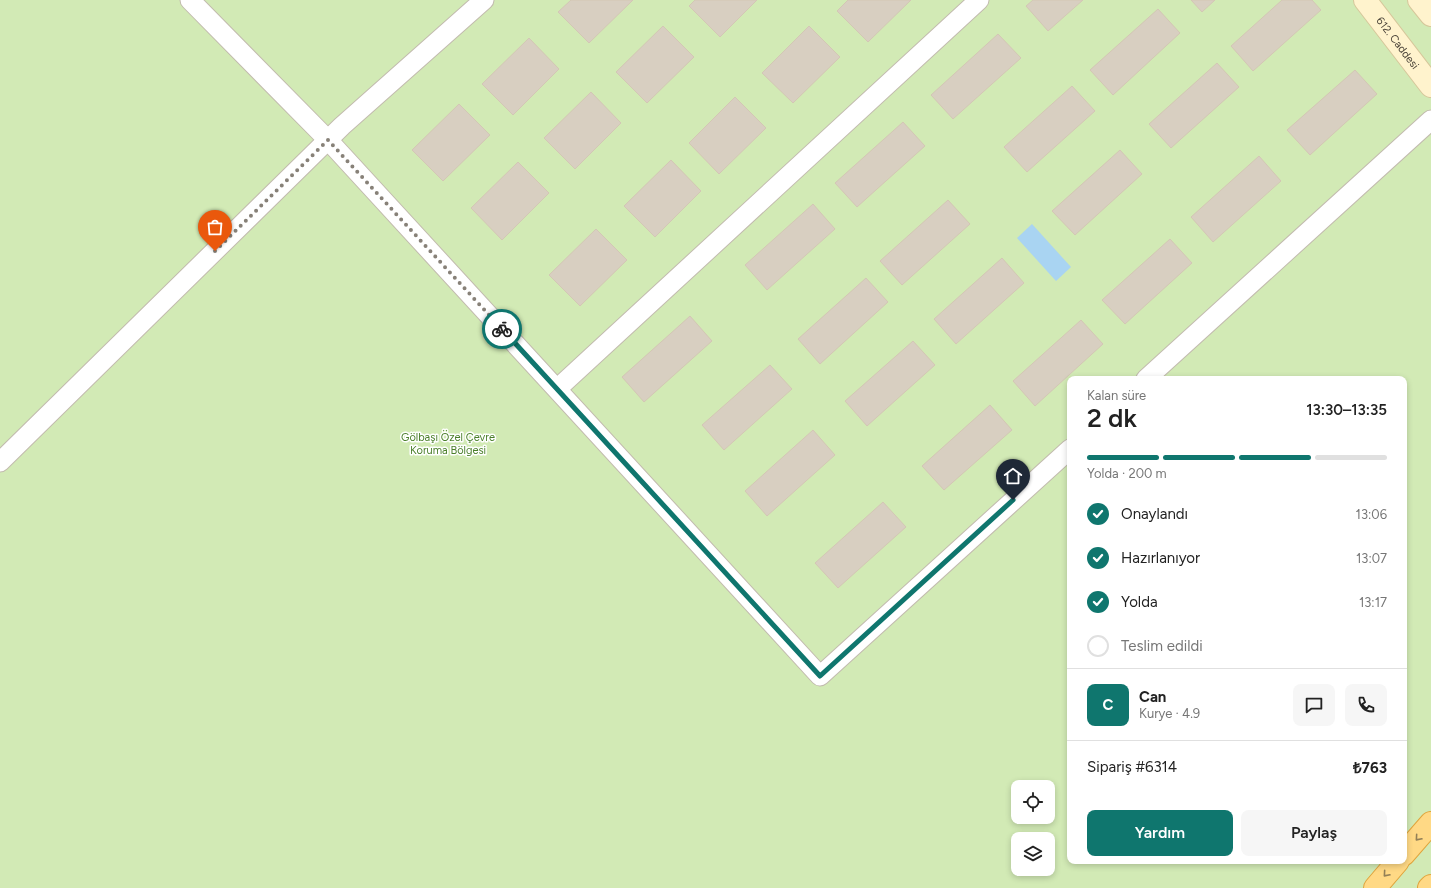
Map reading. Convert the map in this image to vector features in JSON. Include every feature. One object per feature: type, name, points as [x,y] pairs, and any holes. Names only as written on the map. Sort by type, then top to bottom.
[{"type":"highway","points":[[1407,850],[1431,822]]},
{"type":"highway","points":[[1375,888],[1395,864]]},
{"type":"main road","name":"612. Caddesi","points":[[1365,0],[1431,86]]},
{"type":"main road","points":[[1419,0],[1431,15]]},
{"type":"street","points":[[190,0],[328,140],[820,676],[1067,452]]},
{"type":"street","points":[[0,462],[328,140],[484,0]]},
{"type":"street","points":[[556,389],[979,0]]},
{"type":"street","points":[[1149,376],[1431,120]]},
{"type":"green space","name":"Gölbaşı Özel Çevre Koruma Bölgesi","points":[[0,0],[1431,0],[1431,888],[0,888]]},
{"type":"water","points":[[1032,224],[1071,267],[1056,281],[1017,238]]},
{"type":"building","points":[[571,0],[633,0],[589,43],[558,12]]},
{"type":"building","points":[[695,0],[757,0],[720,37],[689,6]]},
{"type":"building","points":[[848,0],[911,0],[868,42],[837,11]]},
{"type":"building","points":[[1033,0],[1083,0],[1048,31],[1026,6]]},
{"type":"building","points":[[1191,0],[1215,0],[1202,12]]},
{"type":"building","points":[[1282,0],[1312,0],[1321,10],[1253,71],[1231,46]]},
{"type":"building","points":[[1158,9],[1180,33],[1113,95],[1090,70]]},
{"type":"building","points":[[663,26],[694,57],[647,103],[616,72]]},
{"type":"building","points":[[809,26],[840,57],[793,103],[762,73]]},
{"type":"building","points":[[998,34],[1021,58],[953,119],[931,95]]},
{"type":"building","points":[[529,38],[559,69],[513,115],[482,84]]},
{"type":"building","points":[[1217,63],[1239,87],[1171,148],[1149,124]]},
{"type":"building","points":[[1355,70],[1377,94],[1310,155],[1287,130]]},
{"type":"building","points":[[1072,86],[1095,111],[1027,172],[1004,147]]},
{"type":"building","points":[[591,92],[621,123],[575,169],[544,138]]},
{"type":"building","points":[[735,97],[766,128],[719,174],[689,143]]},
{"type":"building","points":[[459,104],[490,135],[443,181],[412,150]]},
{"type":"building","points":[[903,122],[925,146],[857,207],[835,183]]},
{"type":"building","points":[[1120,150],[1142,174],[1075,235],[1052,211]]},
{"type":"building","points":[[1259,156],[1281,181],[1213,242],[1191,217]]},
{"type":"building","points":[[671,160],[701,191],[655,237],[624,206]]},
{"type":"building","points":[[518,162],[549,193],[502,240],[471,208]]},
{"type":"building","points":[[948,200],[970,224],[902,285],[880,261]]},
{"type":"building","points":[[813,204],[835,229],[767,290],[745,265]]},
{"type":"building","points":[[596,229],[627,260],[580,306],[549,275]]},
{"type":"building","points":[[1170,239],[1192,263],[1125,324],[1102,300]]},
{"type":"building","points":[[1002,258],[1024,283],[956,344],[934,319]]},
{"type":"building","points":[[866,278],[888,302],[820,364],[798,339]]},
{"type":"building","points":[[690,316],[712,341],[644,402],[622,377]]},
{"type":"building","points":[[1081,320],[1103,344],[1035,406],[1013,381]]},
{"type":"building","points":[[913,341],[935,365],[867,426],[845,401]]},
{"type":"building","points":[[770,365],[792,389],[724,450],[702,425]]},
{"type":"building","points":[[990,405],[1012,430],[944,490],[922,466]]},
{"type":"building","points":[[813,430],[835,455],[767,516],[745,491]]},
{"type":"building","points":[[883,502],[906,527],[838,588],[815,563]]},
{"type":"way so far","points":[[215,251],[328,140],[502,329]]},
{"type":"route","points":[[502,329],[820,676],[1013,500]]}]
